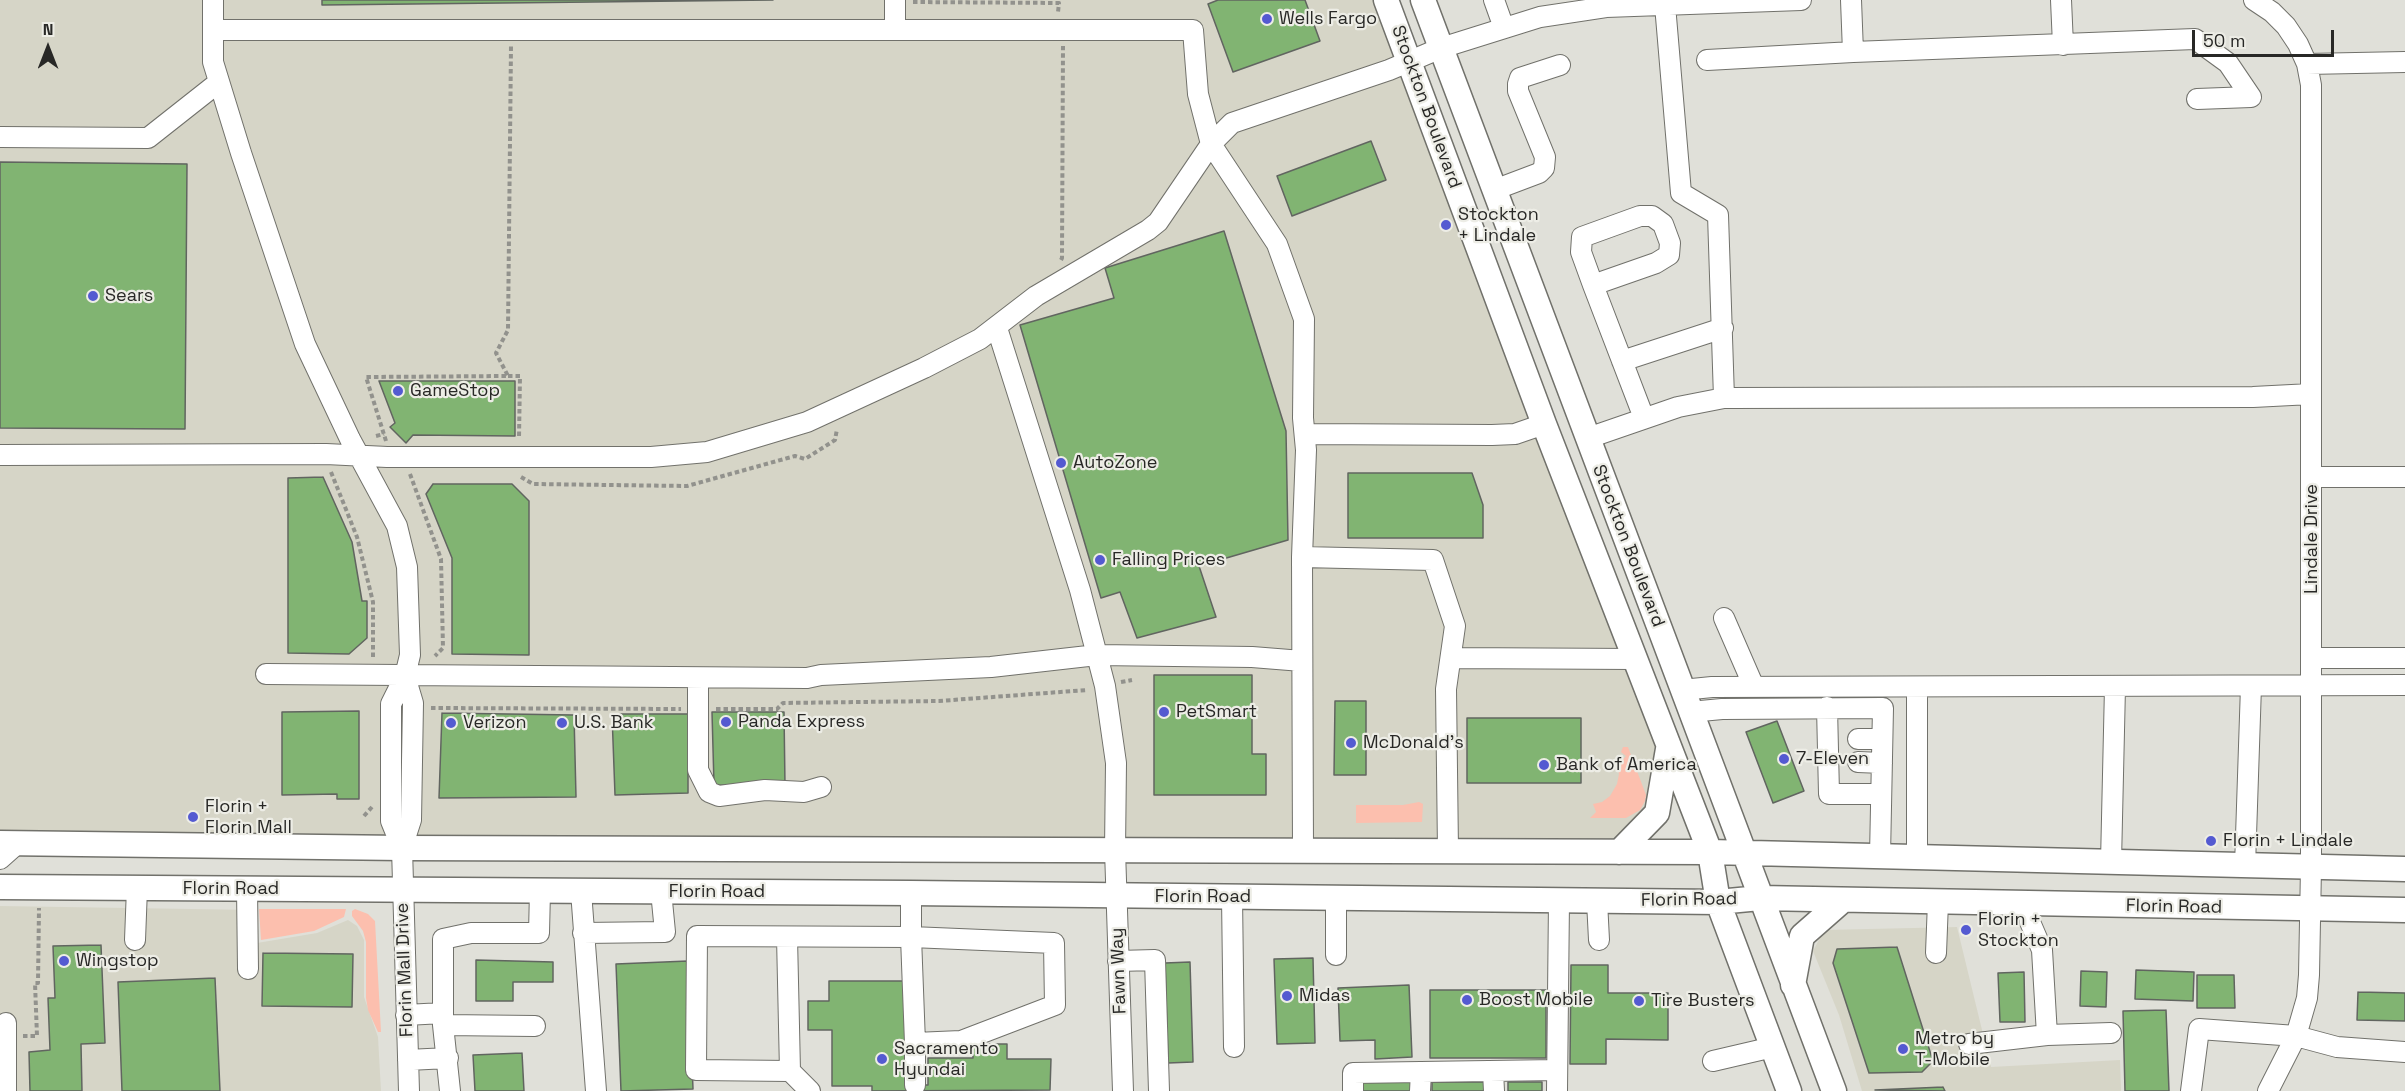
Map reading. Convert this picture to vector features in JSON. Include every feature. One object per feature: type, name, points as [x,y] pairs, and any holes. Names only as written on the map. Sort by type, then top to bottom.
[{"type":"main road","name":"Stockton Boulevard","points":[[1386,0],[1544,424],[1710,852],[1718,902],[1773,1047],[1786,1090]]},
{"type":"main road","name":"Stockton Boulevard","points":[[1423,0],[1834,1091]]},
{"type":"main road","points":[[1619,852],[1658,813],[1668,746]]},
{"type":"main road","points":[[6,848],[1710,852],[2405,869]]},
{"type":"main road","name":"Florin Road","points":[[4,893],[137,888],[911,893],[1718,902],[1760,898],[2405,910]]},
{"type":"main road","points":[[1793,985],[1802,936],[1843,900]]},
{"type":"street","points":[[213,0],[213,62],[305,344],[354,447],[397,526],[407,567],[410,655],[405,676]]},
{"type":"street","points":[[1494,0],[1504,28]]},
{"type":"street","points":[[0,454],[330,462],[354,447],[390,446],[651,457],[707,452],[807,422],[924,368],[980,339],[1036,296],[1158,222],[1211,144],[1232,123],[1389,70],[1441,48],[1540,17],[1606,7],[1801,0]]},
{"type":"street","points":[[1851,0],[1852,52]]},
{"type":"street","points":[[2061,0],[2063,45]]},
{"type":"street","name":"Lindale Drive","points":[[2254,0],[2276,6],[2307,64],[2311,85],[2312,686],[2311,867],[2307,998],[2296,1036],[2268,1091]]},
{"type":"street","points":[[895,30],[896,2]]},
{"type":"street","points":[[1665,5],[1681,193],[1718,215],[1724,328],[1724,398]]},
{"type":"street","points":[[213,30],[1193,30],[1198,94],[1211,144],[1277,244],[1304,318],[1306,450],[1302,557],[1303,851]]},
{"type":"street","points":[[1707,60],[2195,39],[2228,63],[2251,97],[2197,99]]},
{"type":"street","points":[[2307,64],[2405,62]]},
{"type":"street","points":[[1494,190],[1539,173],[1544,168],[1545,158],[1518,91],[1518,84],[1520,78],[1560,65]]},
{"type":"street","points":[[0,137],[148,138],[219,82]]},
{"type":"street","points":[[1593,285],[1656,263],[1669,255],[1670,243],[1663,224],[1652,216],[1640,216],[1582,237],[1581,252],[1593,285],[1644,418]]},
{"type":"street","name":"Fawn Way","points":[[997,328],[1080,590],[1106,686],[1116,763],[1115,850],[1123,1091]]},
{"type":"street","points":[[1622,361],[1724,328]]},
{"type":"street","points":[[1588,438],[1678,407],[1724,398],[2253,397],[2312,394]]},
{"type":"street","points":[[1305,434],[1492,435],[1515,434],[1544,424]]},
{"type":"street","points":[[2312,477],[2405,477]]},
{"type":"street","points":[[1302,557],[1432,560],[1455,626],[1446,689],[1448,851]]},
{"type":"street","points":[[1724,618],[1754,687]]},
{"type":"street","points":[[266,674],[807,678],[821,675],[991,667],[1097,655],[1252,657],[1302,661]]},
{"type":"street","points":[[1451,658],[1634,659]]},
{"type":"street","points":[[2312,658],[2405,658]]},
{"type":"street","name":"Florin Mall Drive","points":[[405,676],[413,703],[411,820],[402,849],[410,1091]]},
{"type":"street","points":[[698,678],[698,771],[709,792],[719,796],[765,790],[804,792],[821,787]]},
{"type":"street","points":[[1686,701],[1754,687],[2405,685]]},
{"type":"street","points":[[2245,866],[2251,686]]},
{"type":"street","points":[[1917,687],[1917,857]]},
{"type":"street","points":[[2111,862],[2115,687]]},
{"type":"street","points":[[1686,701],[1722,709],[1883,708],[1880,856]]},
{"type":"street","points":[[1827,707],[1843,738],[1843,762],[1829,794],[1881,794]]},
{"type":"street","points":[[1843,738],[1882,739]]},
{"type":"street","points":[[1843,762],[1882,763]]},
{"type":"street","points":[[135,940],[137,888]]},
{"type":"street","points":[[247,889],[248,969]]},
{"type":"street","points":[[450,1091],[443,1019],[443,939],[471,933],[539,933],[540,891]]},
{"type":"street","points":[[581,891],[596,1091]]},
{"type":"street","points":[[583,933],[665,932],[661,891]]},
{"type":"street","points":[[911,893],[915,1085]]},
{"type":"street","points":[[1232,897],[1234,1047]]},
{"type":"street","points":[[1336,898],[1336,955]]},
{"type":"street","points":[[1557,1091],[1559,900]]},
{"type":"street","points":[[1597,901],[1599,940]]},
{"type":"street","points":[[1936,953],[1938,902]]},
{"type":"street","points":[[2029,904],[2030,922],[2042,950],[2047,1035]]},
{"type":"street","points":[[790,1071],[696,1070],[697,936],[911,937],[1054,943],[1055,1005],[962,1041],[915,1043]]},
{"type":"street","points":[[787,937],[790,1071],[810,1091]]},
{"type":"street","points":[[1118,961],[1155,960],[1160,1091]]},
{"type":"street","points":[[406,1015],[535,1026]]},
{"type":"street","points":[[2191,1091],[2199,1029],[2296,1036],[2337,1047],[2405,1052]]},
{"type":"street","points":[[6,1091],[11,1030]]},
{"type":"street","points":[[1970,1044],[2047,1035],[2111,1033]]},
{"type":"street","points":[[1713,1061],[1773,1047]]},
{"type":"street","points":[[408,1060],[448,1058]]},
{"type":"street","points":[[1353,1091],[1353,1073],[1421,1081],[1493,1071],[1557,1070]]},
{"type":"street","points":[[1493,1071],[1494,1091]]},
{"type":"path","points":[[896,2],[1059,3],[1063,45],[1062,258],[1054,265]]},
{"type":"path","points":[[508,376],[496,353],[508,330],[511,30]]},
{"type":"path","points":[[390,446],[366,377],[520,376],[519,441]]},
{"type":"path","points":[[514,473],[532,484],[687,486],[795,456],[805,459],[835,440],[838,425]]},
{"type":"path","points":[[354,447],[367,439],[384,434]]},
{"type":"path","points":[[330,462],[369,474]]},
{"type":"path","points":[[330,462],[357,537],[374,602],[373,662]]},
{"type":"path","points":[[422,474],[410,474],[441,559],[443,648],[432,658]]},
{"type":"path","points":[[427,708],[777,709],[783,703],[939,701],[1090,689],[1132,680]]},
{"type":"path","points":[[11,1030],[37,1036],[35,983],[38,983],[39,904]]},
{"type":"shaded area","points":[[0,0],[1386,0],[1668,746],[1657,813],[1619,852],[0,841]]},
{"type":"shaded area","points":[[1623,747],[1628,747],[1646,795],[1645,801],[1640,810],[1626,818],[1590,818],[1596,812],[1593,804],[1602,802],[1610,796],[1617,784],[1619,774],[1617,766],[1626,756],[1621,752]]},
{"type":"shaded area","points":[[1419,802],[1423,804],[1422,822],[1356,823],[1356,805],[1403,805]]},
{"type":"shaded area","points":[[0,906],[255,910],[257,943],[317,933],[348,920],[357,926],[364,940],[364,997],[378,1037],[381,1091],[0,1091]]},
{"type":"shaded area","points":[[259,909],[346,909],[344,917],[314,931],[261,940]]},
{"type":"shaded area","points":[[355,909],[368,914],[375,921],[381,1032],[378,1032],[368,1010],[366,942],[363,931],[352,916],[352,911]]},
{"type":"shaded area","points":[[1957,927],[1991,1067],[2120,1060],[2121,1091],[1862,1091],[1839,1015],[1813,951],[1824,930]]},
{"type":"building","points":[[322,0],[773,0],[322,5]]},
{"type":"building","points":[[1218,0],[1305,0],[1320,41],[1233,72],[1208,4]]},
{"type":"building","points":[[1371,141],[1386,180],[1292,216],[1277,176]]},
{"type":"building","name":"Sears","points":[[0,162],[187,164],[185,429],[0,428]]},
{"type":"building","points":[[1224,231],[1286,431],[1288,540],[1199,566],[1216,617],[1137,638],[1120,592],[1101,598],[1020,325],[1114,298],[1105,268]]},
{"type":"building","points":[[379,381],[515,381],[515,436],[413,435],[406,443],[390,427],[395,423]]},
{"type":"building","points":[[1348,473],[1472,473],[1483,505],[1483,538],[1348,538]]},
{"type":"building","points":[[323,477],[352,542],[362,601],[367,601],[367,638],[349,654],[288,653],[288,478]]},
{"type":"building","points":[[433,484],[512,484],[529,501],[529,655],[452,654],[452,558],[426,494]]},
{"type":"building","points":[[1154,675],[1252,675],[1252,754],[1266,754],[1266,795],[1154,795]]},
{"type":"building","points":[[1335,701],[1366,701],[1366,775],[1334,775]]},
{"type":"building","points":[[359,711],[359,799],[337,799],[337,794],[282,795],[282,712]]},
{"type":"building","points":[[712,712],[784,712],[785,786],[714,785]]},
{"type":"building","points":[[442,713],[574,715],[576,797],[439,798]]},
{"type":"building","points":[[612,714],[688,714],[688,793],[615,795]]},
{"type":"building","points":[[1467,718],[1581,718],[1581,783],[1467,783]]},
{"type":"building","points":[[1777,721],[1804,791],[1773,803],[1746,732]]},
{"type":"building","points":[[101,945],[105,1043],[81,1044],[82,1091],[30,1091],[29,1052],[50,1050],[48,998],[55,998],[53,946]]},
{"type":"building","points":[[1897,947],[1933,1061],[1922,1072],[1869,1073],[1833,963],[1837,949]]},
{"type":"building","points":[[263,953],[353,954],[352,1007],[262,1006]]},
{"type":"building","points":[[1313,958],[1315,1043],[1277,1044],[1274,959]]},
{"type":"building","points":[[476,960],[553,962],[553,982],[513,982],[513,1001],[476,1001]]},
{"type":"building","points":[[688,961],[693,1089],[621,1091],[616,964]]},
{"type":"building","points":[[1190,962],[1193,1062],[1168,1063],[1165,963]]},
{"type":"building","points":[[1571,965],[1608,965],[1608,993],[1668,993],[1668,1040],[1606,1039],[1606,1064],[1570,1064]]},
{"type":"building","points":[[2136,970],[2194,972],[2193,1001],[2135,999]]},
{"type":"building","points":[[2081,971],[2107,972],[2106,1007],[2080,1006]]},
{"type":"building","points":[[2024,972],[2025,1022],[2000,1022],[1998,973]]},
{"type":"building","points":[[2197,975],[2234,975],[2235,1008],[2197,1008]]},
{"type":"building","points":[[215,978],[220,1091],[122,1091],[118,982]]},
{"type":"building","points":[[829,981],[905,981],[905,1085],[928,1085],[928,1058],[973,1058],[973,1044],[1007,1044],[1007,1059],[1051,1059],[1050,1090],[872,1091],[872,1086],[832,1086],[832,1030],[808,1030],[808,1001],[829,1001]]},
{"type":"building","points":[[1409,985],[1412,1057],[1375,1059],[1375,1040],[1340,1041],[1338,988]]},
{"type":"building","points":[[1430,990],[1546,990],[1546,1058],[1430,1058]]},
{"type":"building","points":[[2358,992],[2405,993],[2405,1021],[2357,1020]]},
{"type":"building","points":[[2166,1010],[2169,1091],[2125,1091],[2123,1011]]},
{"type":"building","points":[[522,1053],[524,1091],[475,1091],[473,1055]]},
{"type":"building","points":[[1358,1081],[1411,1082],[1411,1091],[1358,1091]]},
{"type":"building","points":[[1432,1082],[1486,1082],[1486,1091],[1432,1091]]},
{"type":"building","points":[[1508,1082],[1542,1082],[1542,1091],[1508,1091]]},
{"type":"building","points":[[1943,1087],[1945,1091],[1875,1090]]},
{"type":"place","name":"Wells Fargo","points":[[1267,19]]},
{"type":"place","name":"Stockton + Lindale","points":[[1446,225]]},
{"type":"place","name":"Sears","points":[[93,296]]},
{"type":"place","name":"GameStop","points":[[398,391]]},
{"type":"place","name":"AutoZone","points":[[1061,463]]},
{"type":"place","name":"Falling Prices","points":[[1100,560]]},
{"type":"place","name":"PetSmart","points":[[1164,712]]},
{"type":"place","name":"Panda Express","points":[[726,722]]},
{"type":"place","name":"Verizon","points":[[451,723]]},
{"type":"place","name":"U.S. Bank","points":[[562,723]]},
{"type":"place","name":"McDonald's","points":[[1351,743]]},
{"type":"place","name":"7-Eleven","points":[[1784,759]]},
{"type":"place","name":"Bank of America","points":[[1544,765]]},
{"type":"place","name":"Florin + Florin Mall","points":[[193,817]]},
{"type":"place","name":"Florin + Lindale","points":[[2211,841]]},
{"type":"place","name":"Florin + Stockton","points":[[1966,930]]},
{"type":"place","name":"Wingstop","points":[[64,961]]},
{"type":"place","name":"Midas","points":[[1287,996]]},
{"type":"place","name":"Boost Mobile","points":[[1467,1000]]},
{"type":"place","name":"Tire Busters","points":[[1639,1001]]},
{"type":"place","name":"Metro by T-Mobile","points":[[1903,1049]]},
{"type":"place","name":"Sacramento Hyundai","points":[[882,1059]]}]
